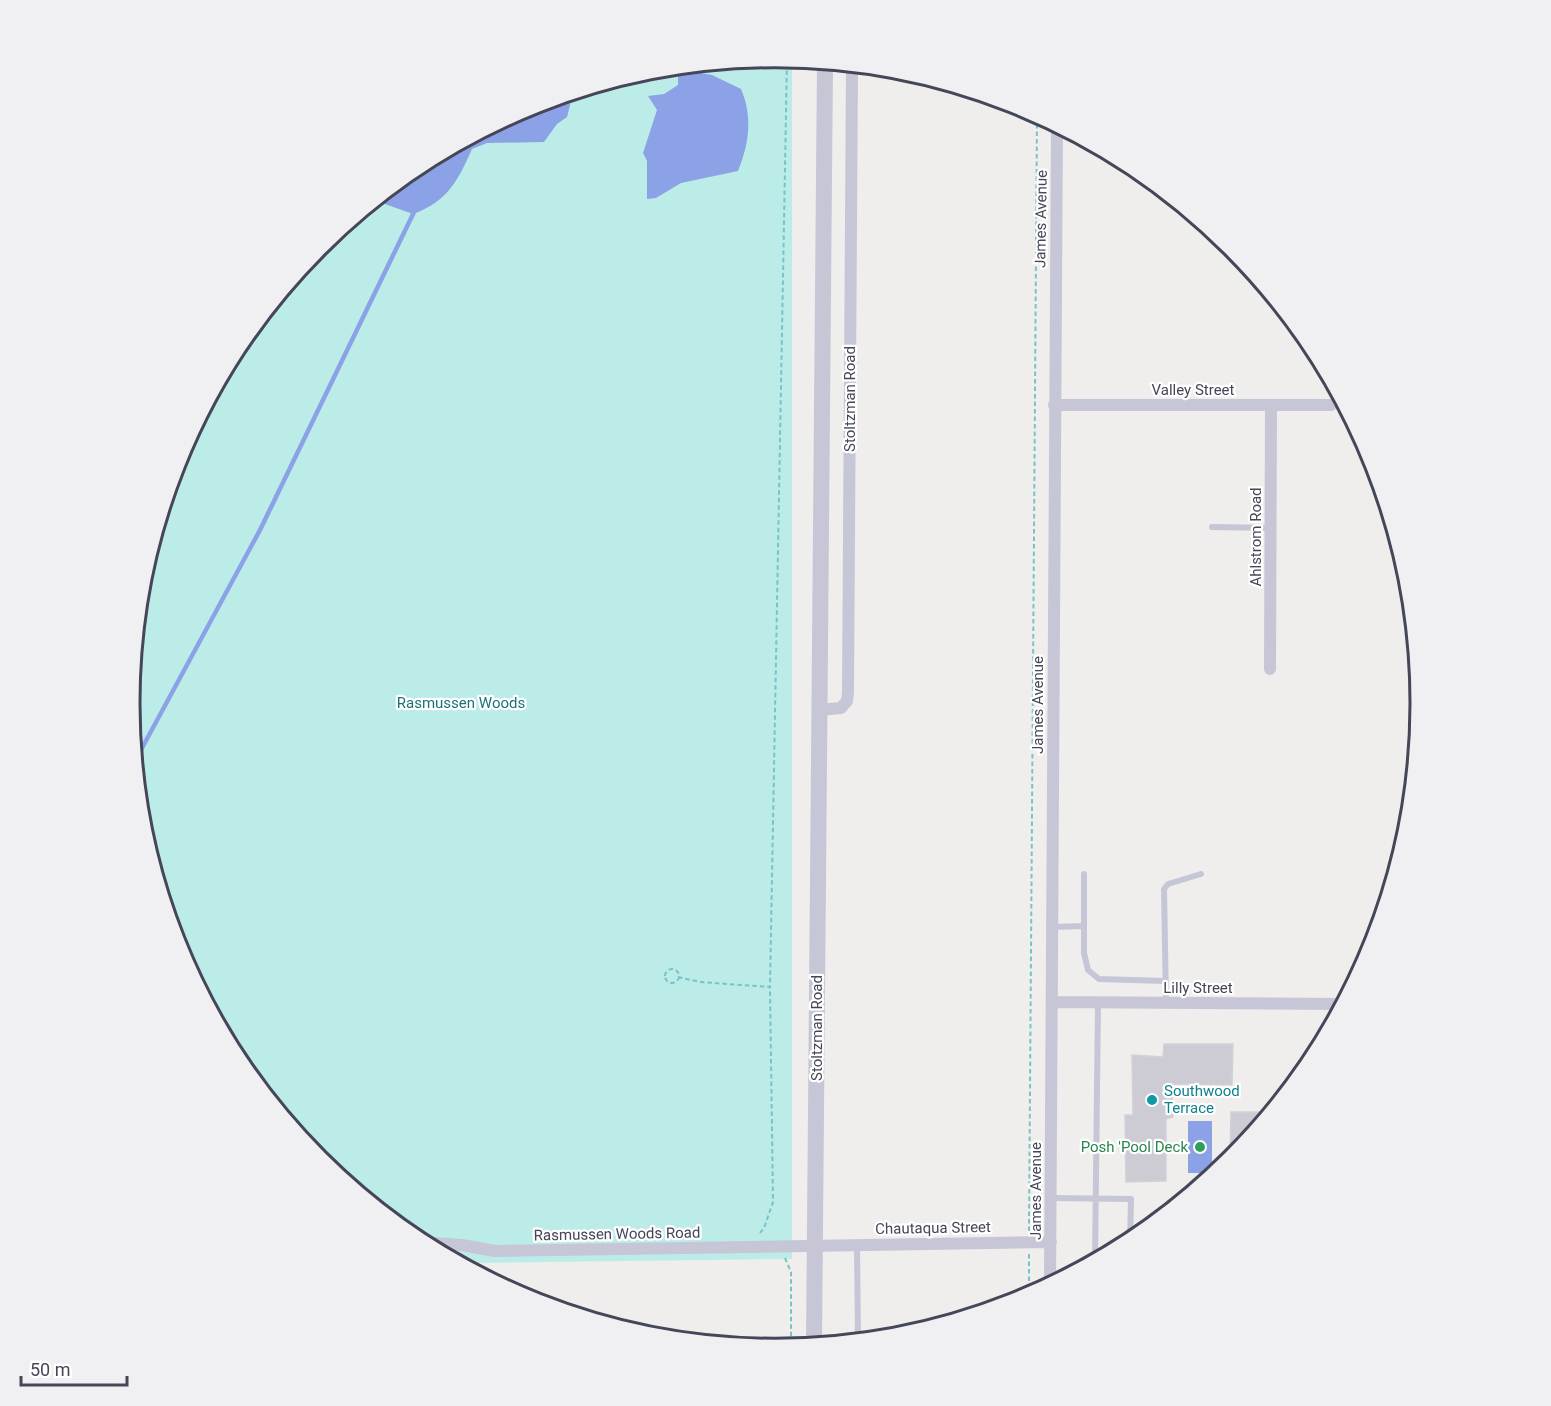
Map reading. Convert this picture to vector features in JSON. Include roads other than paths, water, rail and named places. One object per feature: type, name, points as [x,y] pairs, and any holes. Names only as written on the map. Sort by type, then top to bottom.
[{"type":"street","name":"Stoltzman Road","points":[[814,1337],[825,70]]},
{"type":"street","name":"Stoltzman Road","points":[[819,710],[841,708],[847,701],[848,693],[852,72]]},
{"type":"street","name":"James Avenue","points":[[1050,1276],[1057,133]]},
{"type":"street","name":"Valley Street","points":[[1054,405],[1331,405]]},
{"type":"street","name":"Ahlstrom Road","points":[[1270,669],[1271,405]]},
{"type":"street","name":"Lilly Street","points":[[1052,1002],[1335,1004]]},
{"type":"street","name":"Chautaqua Street","points":[[816,1245],[1051,1242]]},
{"type":"street","name":"Rasmussen Woods Road","points":[[443,1244],[495,1251],[816,1245]]},
{"type":"lane","points":[[1212,526],[1271,528]]},
{"type":"lane","points":[[1084,874],[1084,926],[1088,970],[1099,979],[1165,981]]},
{"type":"lane","points":[[1166,1003],[1164,889],[1168,884],[1201,874]]},
{"type":"lane","points":[[1052,927],[1084,926]]},
{"type":"lane","points":[[1095,1252],[1098,1003]]},
{"type":"lane","points":[[1051,1198],[1131,1199],[1130,1230]]},
{"type":"lane","points":[[857,1244],[858,1333]]},
{"type":"water","points":[[698,73],[712,75],[741,89],[748,120],[745,151],[738,171],[681,183],[656,198],[647,199],[647,161],[643,153],[657,110],[648,96],[664,94],[678,85],[678,76]]},
{"type":"water","points":[[570,102],[567,117],[557,124],[544,142],[487,143],[472,149],[462,171],[443,197],[413,214],[383,203],[422,175],[494,133]]},
{"type":"water","name":"Posh 'Pool Deck","points":[[1188,1121],[1212,1121],[1212,1165],[1203,1173],[1188,1173]]},
{"type":"waterway","points":[[141,749],[260,530],[415,210]]},
{"type":"place","name":"Southwood Terrace","points":[[1152,1100]]},
{"type":"place","name":"Posh 'Pool Deck","points":[[1200,1147]]},
{"type":"park label","name":"Rasmussen Woods","points":[[461,703]]}]
